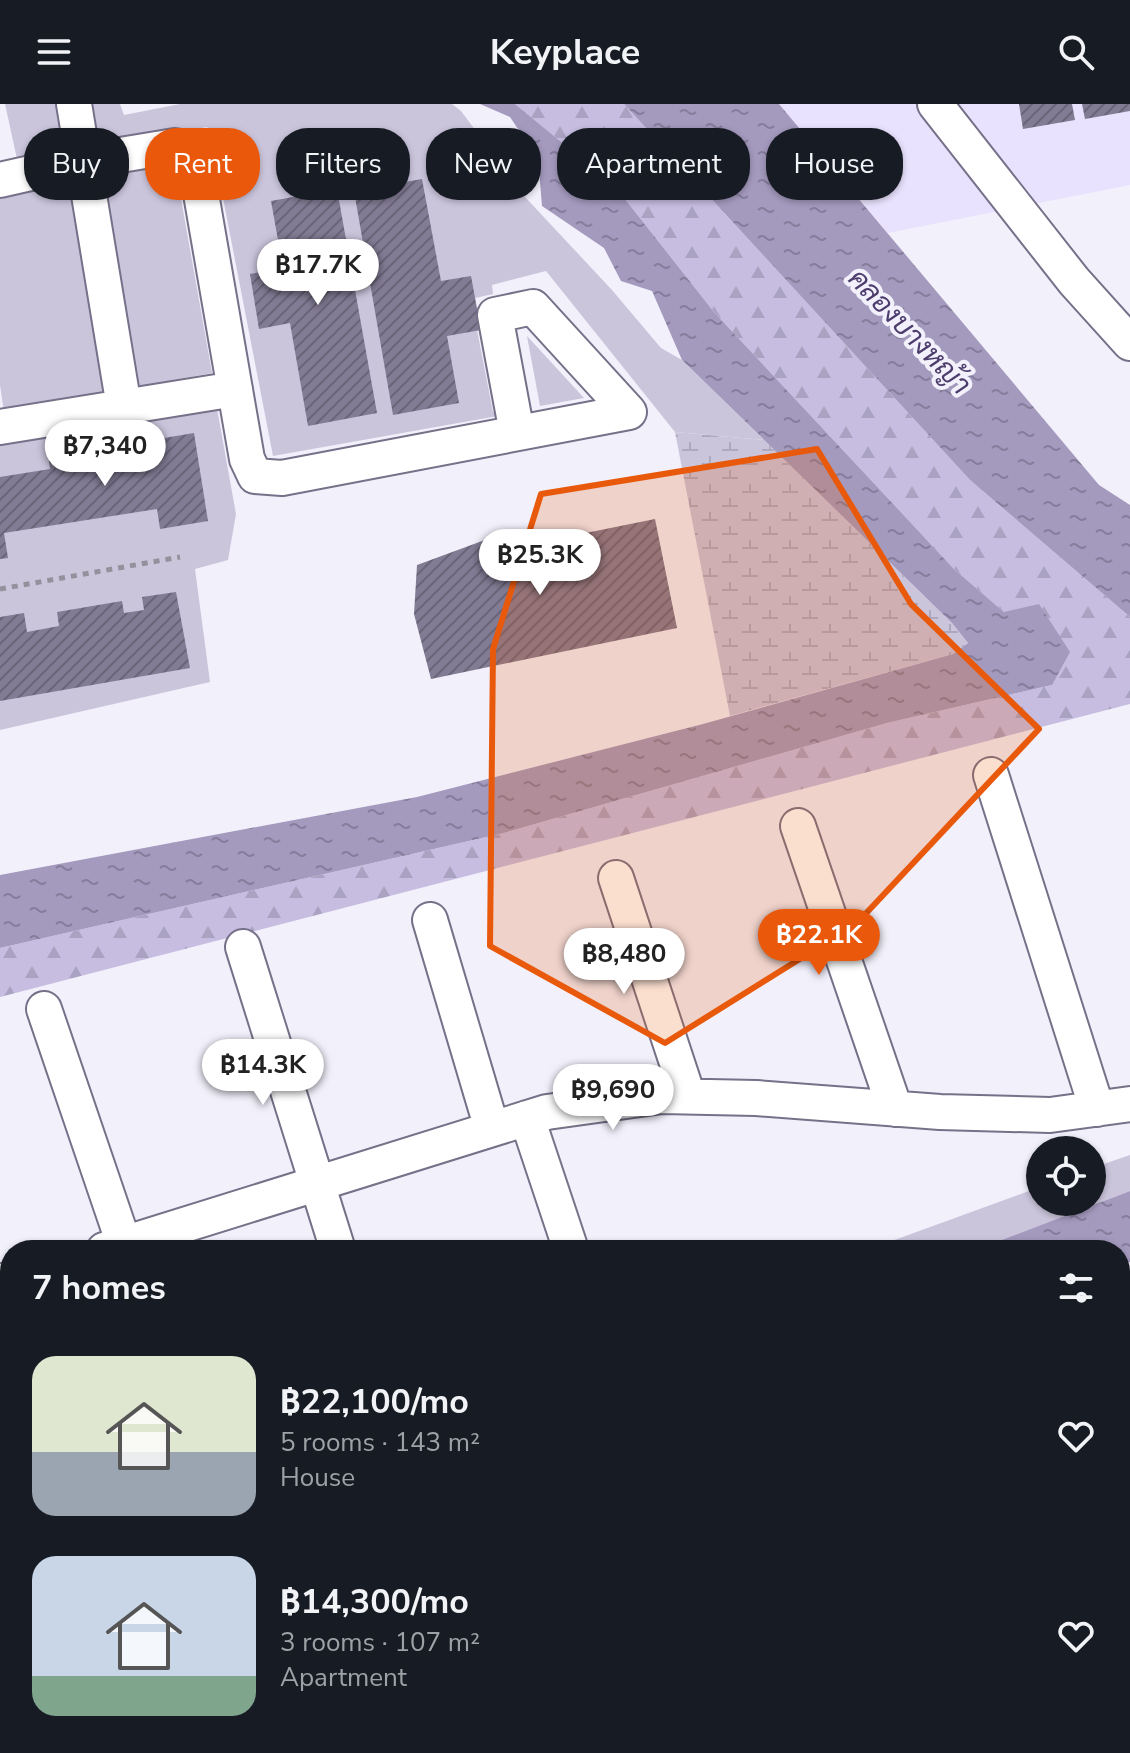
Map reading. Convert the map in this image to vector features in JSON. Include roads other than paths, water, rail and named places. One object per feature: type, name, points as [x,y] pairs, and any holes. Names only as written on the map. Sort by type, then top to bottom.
[{"type":"street","points":[[74,104],[78,128]]},
{"type":"street","points":[[935,104],[1074,281],[1130,343]]},
{"type":"street","points":[[129,154],[175,146],[188,149],[196,165],[247,459],[255,476],[282,478],[517,433]]},
{"type":"street","points":[[1,175],[24,171]]},
{"type":"street","points":[[90,200],[124,407]]},
{"type":"street","points":[[0,427],[235,389]]},
{"type":"street","points":[[142,1240],[547,1112],[662,1096],[756,1098],[895,1109],[1050,1115],[1114,1106],[991,775]]},
{"type":"street","points":[[798,826],[895,1109]]},
{"type":"street","points":[[616,878],[688,1096]]},
{"type":"street","points":[[430,920],[492,1129]]},
{"type":"street","points":[[243,947],[335,1240]]},
{"type":"street","points":[[44,1009],[116,1240]]},
{"type":"street","points":[[527,1118],[568,1240]]},
{"type":"water","points":[[480,104],[515,104],[557,138],[557,200],[626,200],[714,312],[954,569],[1004,612],[1039,604],[1070,652],[1052,685],[887,723],[504,833],[0,948],[0,875],[417,797],[703,724],[953,654],[968,643],[952,623],[682,360],[652,291],[621,281],[604,248],[542,206],[541,128],[517,128],[510,117]]},
{"type":"water","name":"คลองบางหญ้า","points":[[624,104],[779,104],[799,128],[766,128],[766,200],[860,200],[1099,485],[1130,505],[1130,617],[970,480],[712,200],[750,200],[750,128],[646,128]]},
{"type":"water","points":[[1130,1191],[1130,1240],[1001,1240],[1064,1216],[1106,1216],[1106,1200]]}]
